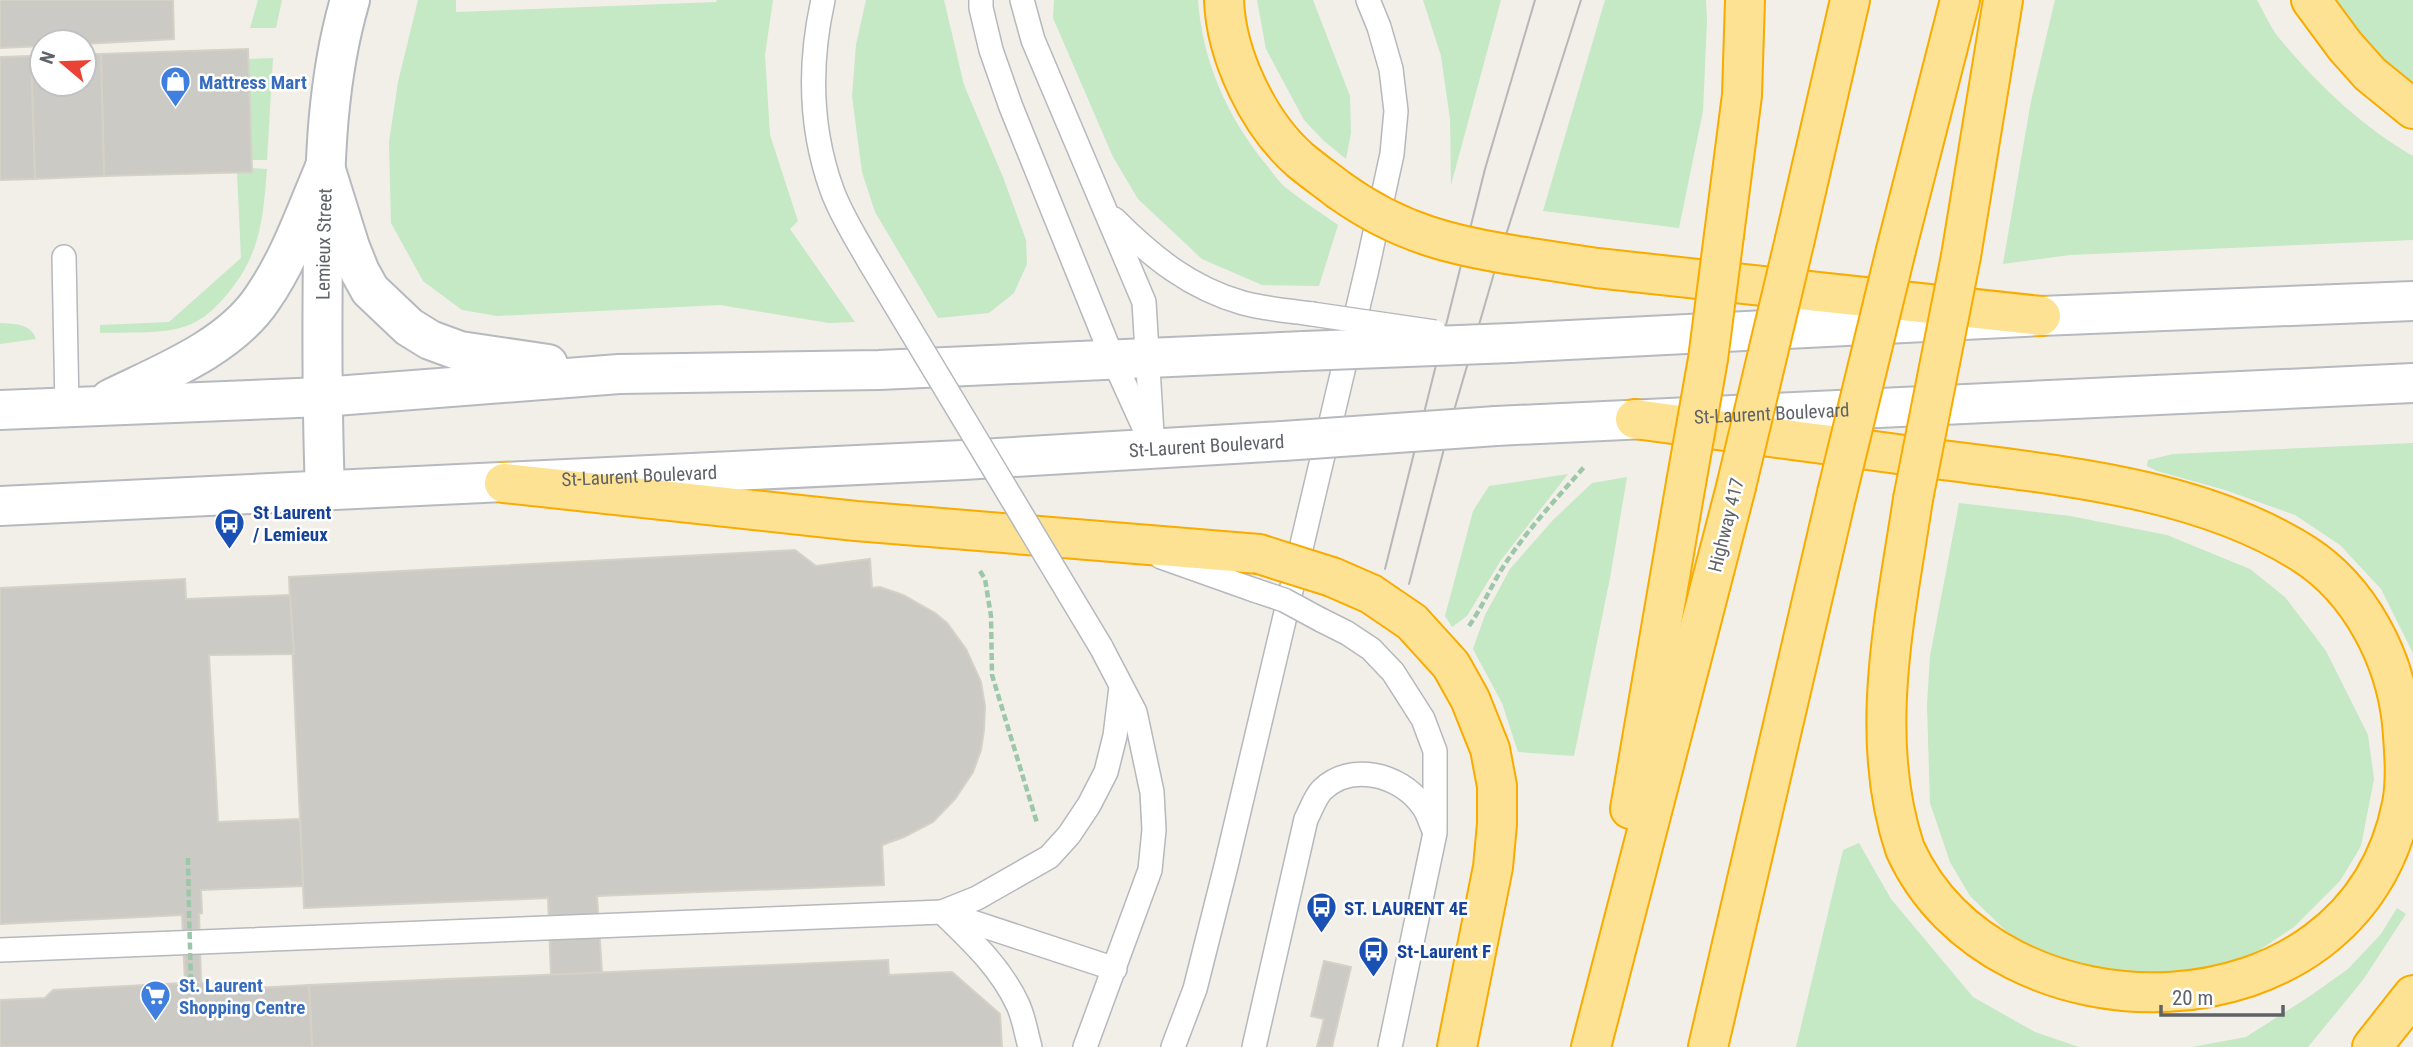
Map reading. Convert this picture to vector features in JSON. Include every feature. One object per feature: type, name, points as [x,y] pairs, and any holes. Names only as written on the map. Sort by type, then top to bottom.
[{"type":"highway","points":[[1224,0],[1234,53],[1249,92],[1269,125],[1298,159],[1367,210],[1399,226],[1461,247],[1597,268],[2041,316]]},
{"type":"highway","points":[[1590,1047],[1708,359],[1742,95],[1745,0]]},
{"type":"highway","name":"Highway 417","points":[[1590,1047],[1736,487],[1850,0]]},
{"type":"highway","points":[[1708,1047],[1896,250],[1960,0]]},
{"type":"highway","points":[[2003,0],[1961,256],[1913,499],[1890,656],[1886,719],[1889,776],[1904,846],[1917,879],[1938,916],[1964,949],[1995,976],[2031,997],[2071,1015],[2103,1021]]},
{"type":"highway","points":[[2311,0],[2370,74],[2413,108]]},
{"type":"highway","points":[[1635,419],[2018,470],[2144,491],[2187,502],[2271,536],[2308,556],[2341,586],[2368,621],[2387,660],[2400,704],[2404,751],[2403,799],[2393,841],[2375,886],[2349,926],[2318,957],[2284,984],[2243,1005],[2202,1017],[2154,1025]]},
{"type":"highway","points":[[504,483],[856,521],[1115,541],[1256,572],[1332,577],[1371,594],[1412,622],[1451,665],[1470,699],[1490,749],[1497,786],[1493,867],[1457,1047]]},
{"type":"highway","points":[[2372,1047],[2413,995]]},
{"type":"main road","name":"Lemieux Street","points":[[325,491],[322,397],[325,167],[335,63],[350,0]]},
{"type":"main road","points":[[325,167],[349,247],[360,272],[370,290],[409,327],[430,340],[460,351],[619,374]]},
{"type":"main road","points":[[81,407],[195,357],[240,323],[261,301],[277,273],[325,167]]},
{"type":"main road","points":[[0,410],[322,397],[619,374],[879,370],[2413,301]]},
{"type":"main road","name":"St-Laurent Boulevard","points":[[0,506],[963,460],[1496,426],[2413,383]]},
{"type":"lane","points":[[823,0],[813,75],[817,130],[832,191],[845,221],[1101,647],[1135,712],[1152,792],[1154,830],[1150,870],[1085,1047]]},
{"type":"lane","points":[[981,0],[991,50],[1011,107],[1131,358],[1153,447]]},
{"type":"lane","points":[[1022,0],[1033,40],[1144,302],[1131,358],[1153,447]]},
{"type":"lane","points":[[1173,1047],[1195,989],[1226,866],[1392,154],[1396,111],[1391,69],[1368,0]]},
{"type":"lane","points":[[1104,209],[1135,240],[1182,277],[1244,303],[1511,343]]},
{"type":"lane","points":[[64,257],[81,407]]},
{"type":"lane","points":[[1256,572],[1284,600],[1347,633],[1371,649],[1393,672],[1423,719],[1435,751],[1435,833],[1390,1047]]},
{"type":"lane","points":[[0,950],[942,912],[977,898],[1049,857],[1069,835],[1106,772],[1115,736],[1121,687]]},
{"type":"lane","points":[[1254,1047],[1306,819],[1320,792],[1341,776],[1387,778],[1407,789],[1423,806],[1435,833]]},
{"type":"lane","points":[[942,912],[1115,969]]},
{"type":"lane","points":[[942,912],[981,950],[1008,988],[1019,1006],[1030,1047]]},
{"type":"path","points":[[1441,655],[1464,635],[1483,606],[1504,565],[1535,523],[1585,466]]},
{"type":"path","points":[[978,567],[985,579],[991,615],[992,675],[1040,834]]},
{"type":"path","points":[[188,858],[191,982]]},
{"type":"green space","points":[[258,0],[282,0],[276,28],[250,28]]},
{"type":"green space","points":[[418,0],[456,0],[456,12],[717,0],[773,0],[765,55],[770,135],[798,221],[790,229],[855,322],[829,323],[720,305],[497,316],[462,310],[423,281],[391,223],[389,142],[398,82]]},
{"type":"green space","points":[[866,0],[944,0],[964,85],[1026,240],[1027,264],[1014,293],[989,313],[938,318],[875,212],[862,172],[852,96],[856,45]]},
{"type":"green space","points":[[1054,0],[1198,0],[1200,22],[1211,65],[1239,126],[1282,184],[1338,225],[1319,286],[1262,285],[1202,259],[1138,199],[1113,157],[1053,18]]},
{"type":"green space","points":[[1257,0],[1313,0],[1350,96],[1351,133],[1346,159],[1304,120],[1266,49]]},
{"type":"green space","points":[[1423,0],[1501,0],[1451,185],[1450,119],[1441,56]]},
{"type":"green space","points":[[1605,0],[1706,0],[1703,111],[1679,228],[1543,211]]},
{"type":"green space","points":[[2055,0],[2257,0],[2279,38],[2324,87],[2376,132],[2413,156],[2413,240],[2070,255],[2003,264],[2031,101]]},
{"type":"green space","points":[[2334,0],[2413,0],[2413,85],[2356,31]]},
{"type":"green space","points":[[273,58],[267,160],[251,160],[248,59]]},
{"type":"green space","points":[[252,168],[267,169],[258,238],[245,268],[220,303],[198,320],[180,328],[151,332],[100,333],[100,325],[169,322],[241,258],[237,172]]},
{"type":"green space","points":[[0,323],[26,327],[36,339],[0,344]]},
{"type":"green space","points":[[2413,443],[2413,653],[2381,589],[2340,545],[2295,515],[2147,466],[2148,460],[2173,454]]},
{"type":"green space","points":[[1568,474],[1501,560],[1467,616],[1452,627],[1445,616],[1473,511],[1489,486]]},
{"type":"green space","points":[[1627,477],[1610,578],[1574,756],[1518,752],[1502,703],[1473,649],[1485,615],[1510,569],[1553,520],[1592,483]]},
{"type":"green space","points":[[1959,503],[2070,516],[2167,535],[2250,569],[2285,597],[2326,651],[2368,735],[2374,779],[2361,846],[2340,881],[2294,927],[2234,967],[2138,982],[2044,956],[2006,931],[1970,896],[1950,862],[1930,803],[1927,705],[1930,656]]},
{"type":"green space","points":[[1859,843],[1891,899],[1973,997],[2035,1032],[2079,1047],[1796,1047],[1843,850]]},
{"type":"green space","points":[[2397,908],[2406,914],[2363,980],[2308,1047],[2192,1047],[2246,1037],[2310,996],[2348,969],[2381,934]]},
{"type":"building","points":[[0,0],[173,0],[174,39],[98,43],[98,28],[28,28],[28,47],[0,48]]},
{"type":"building","name":"Mattress Mart","points":[[248,49],[252,172],[104,176],[101,54]]},
{"type":"building","points":[[98,54],[101,54],[104,176],[35,179],[32,98],[98,98]]},
{"type":"building","points":[[28,56],[28,98],[32,98],[35,179],[0,180],[0,57]]},
{"type":"building","points":[[795,550],[816,566],[870,559],[872,588],[880,587],[903,595],[947,623],[966,649],[981,682],[985,706],[984,730],[981,750],[973,772],[955,799],[933,822],[882,845],[884,885],[597,896],[602,973],[551,975],[548,898],[304,908],[289,577]]},
{"type":"building","points":[[185,579],[186,599],[290,595],[294,654],[209,655],[218,822],[300,819],[303,886],[201,890],[201,982],[185,983],[182,915],[0,924],[0,588]]},
{"type":"building","points":[[888,960],[889,975],[952,972],[1000,1014],[1002,1047],[312,1047],[309,985]]},
{"type":"building","points":[[1324,961],[1351,967],[1332,1047],[1317,1047],[1324,1019],[1311,1016]]},
{"type":"building","name":"St. Laurent Shopping Centre","points":[[201,982],[215,990],[309,985],[312,1047],[0,1047],[0,1000],[45,998],[53,990]]},
{"type":"tram line","points":[[1385,569],[1485,169],[1535,0]]},
{"type":"tram line","points":[[1409,584],[1453,414],[1497,263],[1581,0]]},
{"type":"place","name":"Mattress Mart","points":[[176,109]]},
{"type":"place","name":"St Laurent / Lemieux","points":[[230,550]]},
{"type":"place","name":"ST. LAURENT 4E","points":[[1321,935]]},
{"type":"place","name":"St-Laurent F","points":[[1374,978]]},
{"type":"place","name":"St. Laurent Shopping Centre","points":[[156,1023]]}]
